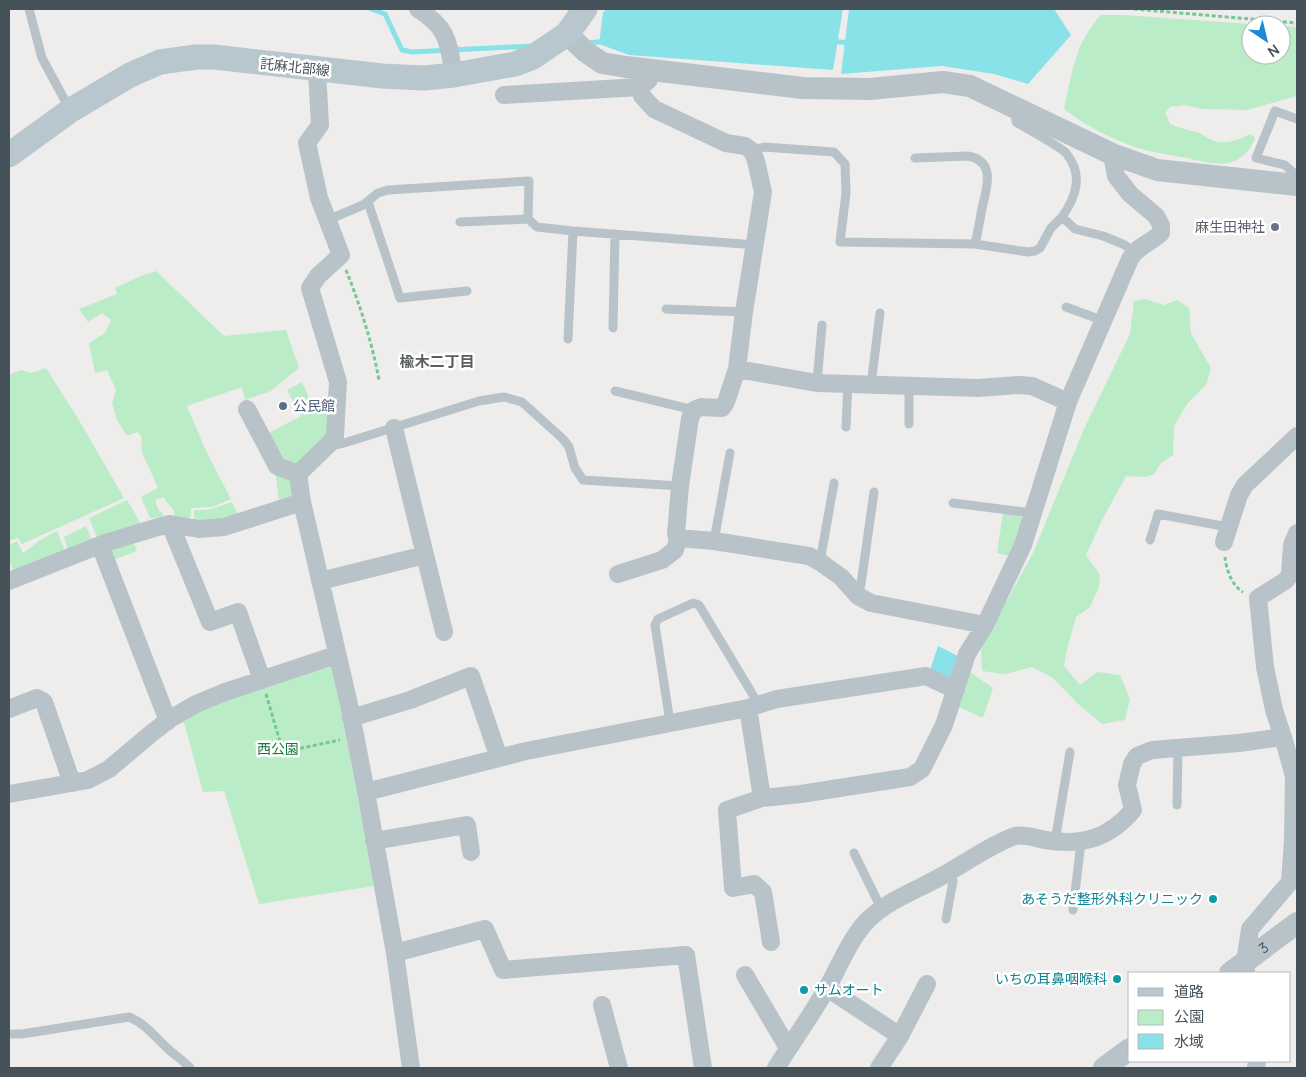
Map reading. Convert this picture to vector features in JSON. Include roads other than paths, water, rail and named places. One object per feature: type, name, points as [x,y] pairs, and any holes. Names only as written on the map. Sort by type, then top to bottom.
[{"type":"main road","name":"託麻北部線","points":[[9,155],[71,110],[130,75],[160,62],[176,59],[214,57],[317,70],[424,78],[515,64],[533,57],[567,34],[585,9]]},
{"type":"street","points":[[418,9],[434,19],[444,32],[454,74]]},
{"type":"street","points":[[567,34],[586,52],[602,63],[646,79]]},
{"type":"street","points":[[298,474],[335,436],[338,382],[310,288],[318,276],[341,255],[319,198],[307,143],[320,125],[317,70]]},
{"type":"street","points":[[618,574],[662,560],[675,550],[678,538],[676,534],[680,486],[690,418],[694,410],[701,407],[722,408],[726,402],[736,369],[763,192],[752,151],[745,146],[726,143],[654,109],[642,96],[646,79]]},
{"type":"street","points":[[504,94],[646,79],[803,88],[870,89],[943,82],[970,86],[1112,154],[1157,170],[1297,185]]},
{"type":"street","points":[[771,942],[763,892],[754,884],[734,888],[727,810],[762,798],[801,794],[910,776],[922,769],[944,725],[967,654],[985,625],[1023,545],[1068,402],[1134,251],[1153,241],[1161,233],[1161,225],[1156,216],[1130,194],[1116,176],[1112,154]]},
{"type":"street","points":[[736,369],[817,383],[978,388],[1032,386],[1068,402]]},
{"type":"street","points":[[247,409],[277,466],[298,474]]},
{"type":"street","points":[[394,428],[444,632]]},
{"type":"street","points":[[1226,534],[1245,485],[1297,436]]},
{"type":"street","points":[[298,474],[302,502],[366,792],[395,953],[411,1068]]},
{"type":"street","points":[[9,581],[100,545],[170,524],[199,529],[224,528],[302,502]]},
{"type":"street","points":[[170,524],[210,622],[238,612],[263,686]]},
{"type":"street","points":[[1241,970],[1250,929],[1290,882],[1295,776],[1274,710],[1265,667],[1258,598],[1291,582],[1292,545],[1297,533]]},
{"type":"street","points":[[678,538],[714,541],[809,556],[841,577],[858,596],[871,603],[985,625]]},
{"type":"street","points":[[100,545],[168,720]]},
{"type":"street","points":[[320,581],[425,554]]},
{"type":"street","points":[[9,794],[88,780],[109,769],[168,720],[196,704],[225,692],[263,686],[336,655]]},
{"type":"street","points":[[351,718],[410,700],[471,676],[499,758]]},
{"type":"street","points":[[366,792],[526,751],[754,706],[777,699],[926,676],[956,690]]},
{"type":"street","points":[[9,709],[37,698],[44,702],[72,783]]},
{"type":"street","points":[[754,706],[762,798]]},
{"type":"street","points":[[776,1068],[827,988],[838,964],[863,925],[882,910],[966,861],[1018,835],[1055,841],[1081,842],[1097,838],[1123,821],[1133,810],[1127,785],[1132,764],[1137,756],[1152,750],[1239,744],[1283,737]]},
{"type":"street","points":[[374,841],[467,825],[471,852]]},
{"type":"street","name":"3","points":[[1241,970],[1297,923]]},
{"type":"street","points":[[395,953],[485,929],[503,970],[686,955],[702,1068]]},
{"type":"street","points":[[746,975],[788,1048]]},
{"type":"street","points":[[879,1068],[900,1036],[927,984]]},
{"type":"street","points":[[827,988],[900,1036]]},
{"type":"street","points":[[602,1005],[619,1068]]},
{"type":"street","points":[[1104,1068],[1128,1050]]},
{"type":"lane","points":[[29,9],[42,58],[71,110]]},
{"type":"lane","points":[[752,151],[764,147],[834,152],[845,164],[846,193],[840,242],[975,244],[1035,252],[1040,248],[1051,228],[1070,206],[1076,188],[1077,175],[1066,153],[1016,122],[1014,106]]},
{"type":"lane","points":[[1297,119],[1275,111],[1256,158],[1285,165],[1297,176]]},
{"type":"lane","points":[[915,158],[968,156],[976,157],[982,162],[988,179],[975,244]]},
{"type":"lane","points":[[328,220],[368,202],[378,193],[388,190],[529,181],[528,219]]},
{"type":"lane","points":[[368,202],[400,298],[467,291]]},
{"type":"lane","points":[[1062,217],[1075,229],[1103,236],[1123,244],[1134,251]]},
{"type":"lane","points":[[460,222],[528,219],[537,227],[756,245]]},
{"type":"lane","points":[[568,339],[573,230]]},
{"type":"lane","points":[[613,328],[615,234]]},
{"type":"lane","points":[[1066,307],[1104,321]]},
{"type":"lane","points":[[666,309],[744,312]]},
{"type":"lane","points":[[871,385],[880,314]]},
{"type":"lane","points":[[817,383],[822,325]]},
{"type":"lane","points":[[846,427],[848,383]]},
{"type":"lane","points":[[909,385],[909,424]]},
{"type":"lane","points":[[615,391],[694,410]]},
{"type":"lane","points":[[330,443],[336,445],[344,443],[491,398],[504,396],[522,402],[564,439],[569,447],[575,468],[583,480],[680,486]]},
{"type":"lane","points":[[714,541],[730,453]]},
{"type":"lane","points":[[820,562],[834,483]]},
{"type":"lane","points":[[858,596],[874,492]]},
{"type":"lane","points":[[953,503],[1032,513]]},
{"type":"lane","points":[[1150,540],[1158,514],[1226,534]]},
{"type":"lane","points":[[670,722],[655,626],[658,619],[693,603],[699,605],[754,706]]},
{"type":"lane","points":[[1177,805],[1178,748]]},
{"type":"lane","points":[[1055,841],[1070,752]]},
{"type":"lane","points":[[1073,910],[1081,842]]},
{"type":"lane","points":[[854,853],[882,910]]},
{"type":"lane","points":[[946,919],[953,881],[950,872]]},
{"type":"lane","points":[[9,1034],[22,1034],[130,1017],[141,1022],[190,1068]]},
{"type":"water","points":[[607,9],[843,9],[833,70],[629,55],[599,44],[603,12]]},
{"type":"water","points":[[849,9],[1054,9],[1071,35],[1028,84],[994,74],[942,66],[841,74]]},
{"type":"water","points":[[938,646],[960,657],[952,683],[930,670]]},
{"type":"waterway","points":[[371,9],[385,14],[402,50],[412,52],[532,46]]},
{"type":"waterway","points":[[588,43],[607,41]]},
{"type":"waterway","points":[[831,41],[850,43]]},
{"type":"place","name":"麻生田神社","points":[[1275,227]]},
{"type":"place","name":"公民館","points":[[283,406]]},
{"type":"place","name":"あそうだ整形外科クリニック","points":[[1213,899]]},
{"type":"place","name":"いちの耳鼻咽喉科","points":[[1117,979]]},
{"type":"place","name":"サムオート","points":[[804,990]]},
{"type":"district","name":"楡木二丁目","points":[[437,362]]},
{"type":"park label","name":"西公園","points":[[278,749]]}]
